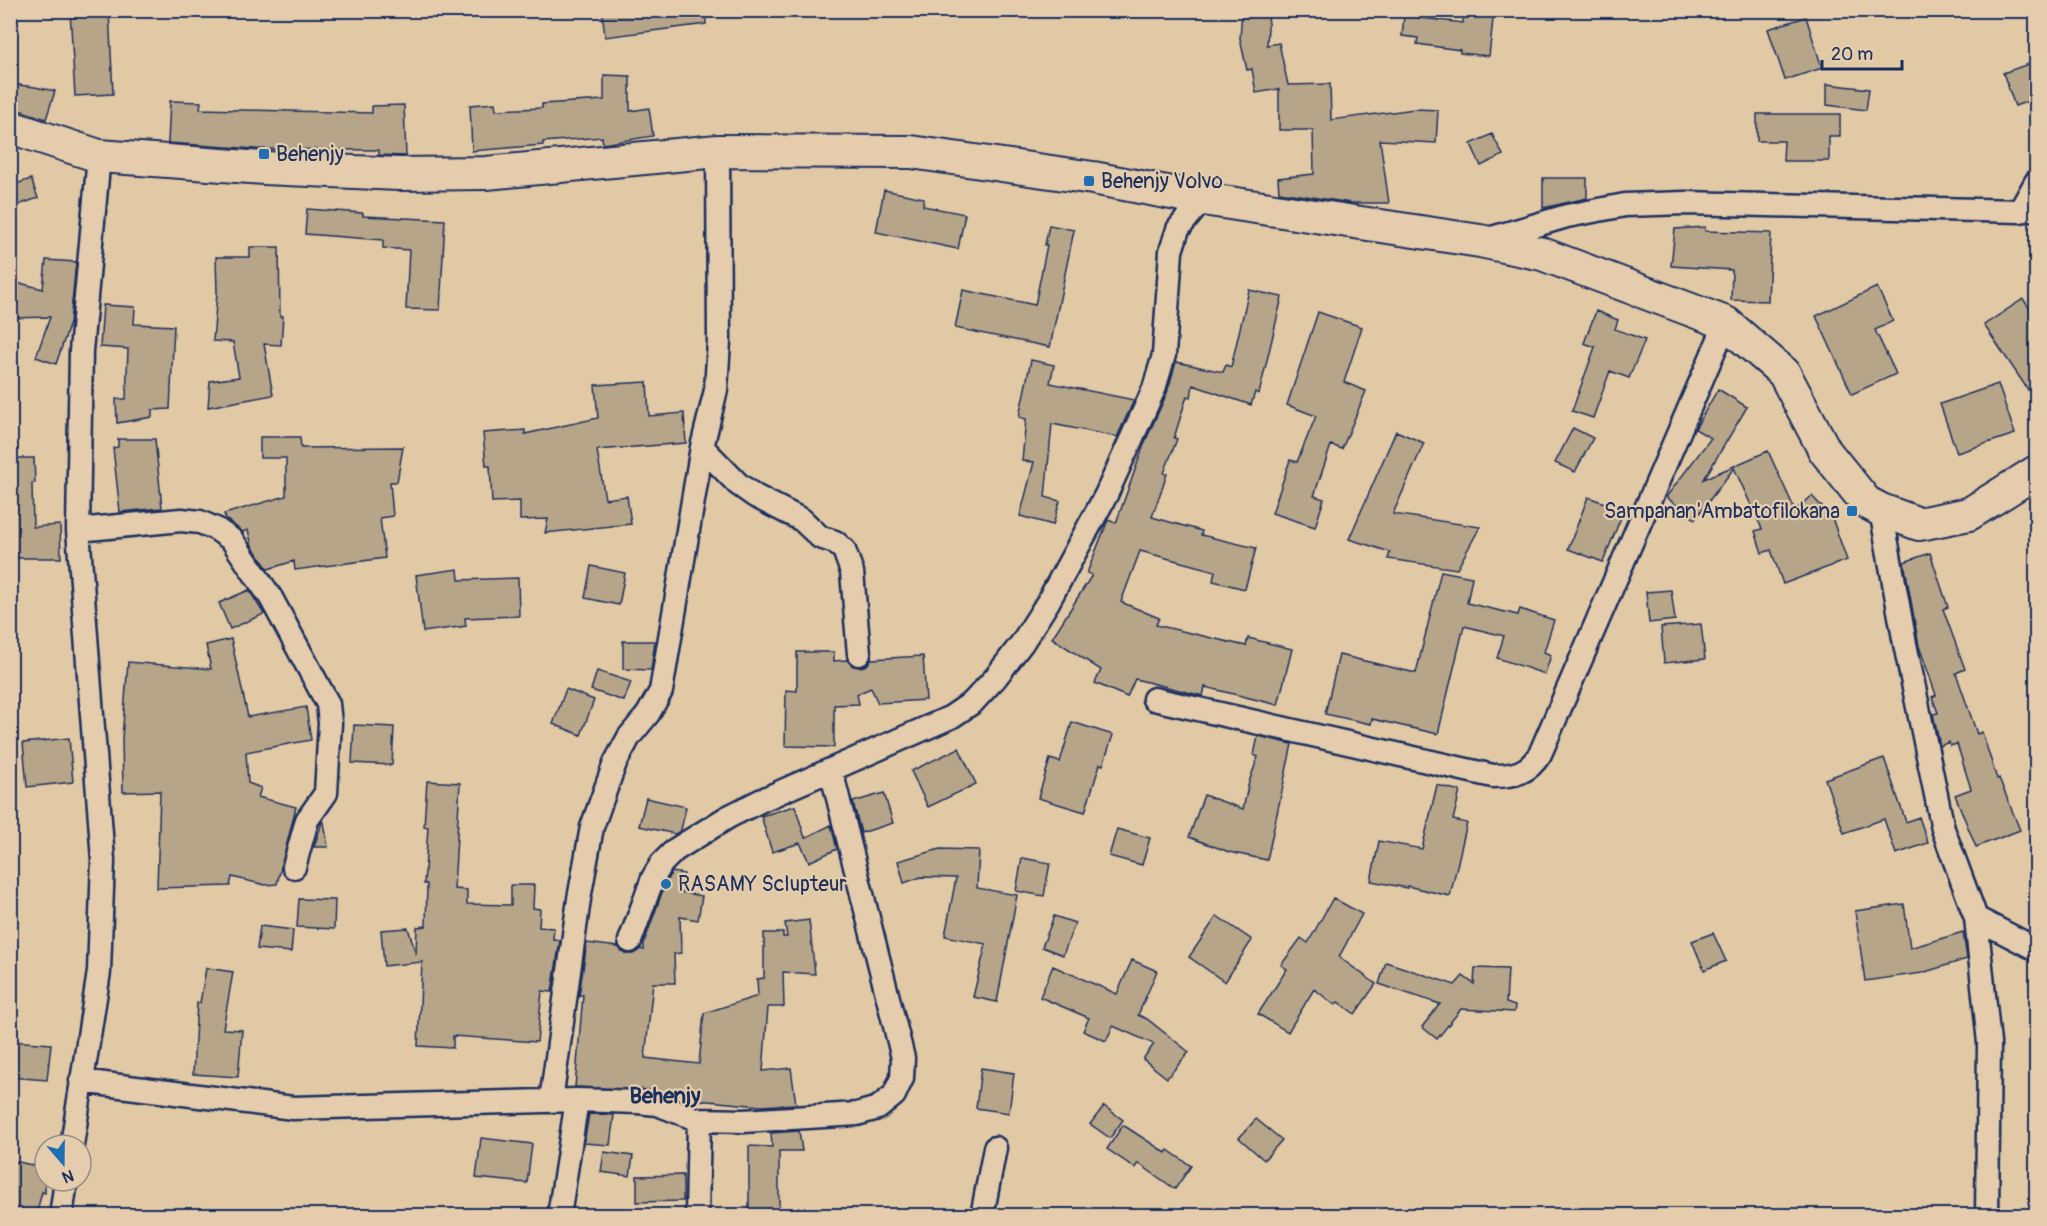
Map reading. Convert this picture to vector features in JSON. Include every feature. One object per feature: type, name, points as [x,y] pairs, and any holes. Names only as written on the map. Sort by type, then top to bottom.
[{"type":"street","points":[[10,127],[99,156],[264,168],[421,174],[486,173],[718,151],[911,152],[1093,178],[1203,199],[1480,241],[1542,254],[1725,322],[1784,373],[1825,451],[1866,502],[1881,510],[1919,524],[1969,514],[2037,472]]},
{"type":"street","points":[[551,1101],[579,899],[592,827],[615,763],[629,737],[648,714],[661,691],[702,447],[717,390],[718,151]]},
{"type":"street","points":[[74,1133],[99,972],[103,860],[78,530],[81,351],[99,156]]},
{"type":"street","points":[[1480,241],[1567,216],[1625,205],[1685,203],[2029,209],[2037,182]]},
{"type":"street","points":[[630,941],[653,878],[662,863],[675,850],[728,817],[762,800],[951,717],[973,702],[996,677],[1022,643],[1048,602],[1106,495],[1154,389],[1164,355],[1171,251],[1178,230],[1203,199]]},
{"type":"street","points":[[1154,699],[1493,776],[1522,773],[1533,765],[1540,754],[1725,322]]},
{"type":"street","points":[[702,447],[738,484],[755,496],[802,520],[820,537],[835,542],[844,550],[852,572],[859,654]]},
{"type":"street","points":[[1881,510],[1905,644],[1943,829],[1976,918],[1989,1043],[1987,1215]]},
{"type":"street","points":[[78,530],[181,520],[200,522],[232,540],[246,559],[276,608],[328,704],[330,723],[326,793],[307,820],[294,867]]},
{"type":"street","points":[[81,1081],[293,1108],[577,1100],[657,1104],[699,1120],[744,1121],[857,1114],[878,1108],[894,1095],[902,1078],[903,1058],[831,770]]},
{"type":"street","points":[[1976,918],[2037,949]]},
{"type":"street","points":[[559,1215],[577,1100]]},
{"type":"street","points":[[697,1215],[699,1120]]},
{"type":"street","points":[[982,1215],[995,1148]]},
{"type":"street","points":[[61,1215],[64,1193]]},
{"type":"building","points":[[70,10],[109,10],[113,94],[75,96]]},
{"type":"building","points":[[602,10],[705,10],[706,24],[605,37]]},
{"type":"building","points":[[1242,10],[1269,10],[1267,45],[1279,43],[1288,85],[1330,84],[1331,120],[1415,109],[1438,110],[1436,143],[1380,140],[1389,203],[1351,203],[1279,192],[1278,178],[1314,174],[1313,130],[1279,130],[1279,89],[1256,93],[1252,69],[1247,70],[1240,39]]},
{"type":"building","points":[[1464,10],[1494,10],[1489,56],[1460,53],[1460,50],[1417,44],[1418,38],[1402,36],[1404,16],[1463,23]]},
{"type":"building","points":[[1806,17],[1822,68],[1785,80],[1768,29]]},
{"type":"building","points":[[2037,61],[2037,98],[2015,106],[2003,73]]},
{"type":"building","points":[[604,75],[630,76],[630,111],[649,108],[653,136],[603,144],[602,137],[472,151],[470,105],[495,103],[496,110],[542,108],[542,104],[604,100]]},
{"type":"building","points":[[10,84],[55,91],[46,119],[10,107]]},
{"type":"building","points":[[1827,84],[1869,89],[1866,110],[1827,105]]},
{"type":"building","points":[[170,101],[201,102],[200,109],[372,113],[372,106],[404,105],[406,156],[379,155],[379,150],[256,149],[168,143]]},
{"type":"building","points":[[1757,114],[1840,114],[1840,136],[1829,136],[1829,161],[1783,161],[1784,141],[1757,141]]},
{"type":"building","points":[[1492,134],[1503,155],[1481,166],[1471,144]]},
{"type":"building","points":[[1543,178],[1587,178],[1587,198],[1543,208]]},
{"type":"building","points":[[31,179],[38,198],[10,208],[10,186]]},
{"type":"building","points":[[884,190],[924,198],[923,206],[965,214],[958,249],[876,232]]},
{"type":"building","points":[[307,209],[363,213],[363,216],[445,220],[440,310],[406,309],[409,250],[383,248],[383,240],[305,234]]},
{"type":"building","points":[[1049,225],[1074,230],[1050,347],[955,328],[963,290],[1035,305]]},
{"type":"building","points":[[1705,227],[1705,231],[1771,233],[1768,301],[1731,300],[1732,270],[1671,266],[1675,229]]},
{"type":"building","points":[[250,247],[279,247],[280,316],[283,316],[281,345],[264,344],[273,395],[208,407],[210,381],[239,377],[233,342],[213,341],[217,293],[216,257],[250,257]]},
{"type":"building","points":[[46,260],[76,262],[70,323],[56,364],[36,357],[50,317],[10,318],[10,284],[24,284],[43,289]]},
{"type":"building","points":[[1877,287],[1893,321],[1875,330],[1896,374],[1852,394],[1816,316]]},
{"type":"building","points":[[1249,290],[1282,297],[1259,394],[1255,392],[1251,405],[1193,385],[1191,397],[1187,396],[1174,438],[1177,439],[1164,473],[1167,474],[1152,517],[1202,531],[1201,535],[1256,548],[1245,589],[1213,581],[1215,571],[1140,551],[1121,602],[1159,618],[1156,625],[1246,646],[1248,638],[1292,649],[1278,705],[1205,687],[1203,696],[1135,679],[1127,697],[1095,683],[1101,670],[1052,638],[1092,575],[1087,573],[1108,520],[1116,523],[1145,442],[1167,393],[1176,362],[1223,372],[1226,365],[1231,367]]},
{"type":"building","points":[[2023,299],[2037,318],[2037,403],[1984,325]]},
{"type":"building","points":[[103,305],[135,307],[134,324],[174,326],[170,409],[152,410],[152,417],[117,423],[116,399],[126,399],[128,349],[100,347]]},
{"type":"building","points":[[1596,311],[1618,320],[1615,329],[1645,340],[1629,378],[1610,371],[1593,418],[1572,411],[1595,347],[1584,343]]},
{"type":"building","points":[[1318,312],[1362,327],[1344,382],[1366,391],[1342,449],[1331,445],[1314,496],[1324,499],[1315,527],[1272,513],[1290,460],[1297,462],[1316,416],[1287,405]]},
{"type":"building","points":[[1031,360],[1054,365],[1050,383],[1134,400],[1117,437],[1052,424],[1045,497],[1060,501],[1053,525],[1020,516],[1034,462],[1022,461],[1026,419],[1019,417]]},
{"type":"building","points":[[647,382],[649,416],[684,413],[686,443],[597,450],[605,499],[627,496],[631,524],[545,533],[548,519],[520,520],[520,501],[492,502],[490,466],[486,466],[483,433],[525,430],[525,434],[598,418],[595,385]]},
{"type":"building","points":[[1998,384],[2015,434],[1957,453],[1940,404]]},
{"type":"building","points":[[1718,389],[1747,407],[1704,479],[1768,451],[1795,510],[1812,496],[1832,518],[1847,560],[1783,584],[1771,550],[1762,553],[1755,531],[1762,529],[1734,468],[1695,519],[1666,497],[1711,438],[1695,429]]},
{"type":"building","points":[[1573,428],[1593,438],[1575,472],[1555,463]]},
{"type":"building","points":[[1396,431],[1424,443],[1393,514],[1480,527],[1457,569],[1388,559],[1390,552],[1349,539]]},
{"type":"building","points":[[260,437],[300,437],[301,448],[403,447],[397,482],[390,482],[393,516],[380,518],[385,558],[295,570],[294,561],[268,569],[252,546],[248,530],[243,532],[226,519],[224,514],[286,496],[286,458],[260,458]]},
{"type":"building","points":[[118,439],[155,439],[162,508],[120,512],[113,448],[118,447]]},
{"type":"building","points":[[10,458],[34,458],[33,527],[60,525],[61,558],[10,558]]},
{"type":"building","points":[[1588,497],[1624,510],[1603,562],[1568,549]]},
{"type":"building","points":[[1930,553],[1948,607],[1943,609],[1965,669],[1956,673],[1977,734],[1982,732],[1997,779],[1999,778],[2020,830],[1976,847],[1955,795],[1971,789],[1957,744],[1950,746],[1949,742],[1940,746],[1933,714],[1938,713],[1932,697],[1936,695],[1919,646],[1904,562]]},
{"type":"building","points":[[591,566],[625,573],[619,605],[585,598]]},
{"type":"building","points":[[458,569],[459,580],[518,578],[519,616],[465,618],[466,626],[423,632],[416,575]]},
{"type":"building","points":[[1441,571],[1472,577],[1467,603],[1518,615],[1520,609],[1554,620],[1544,652],[1551,655],[1545,674],[1497,658],[1504,636],[1464,626],[1438,734],[1372,719],[1371,724],[1325,714],[1339,655],[1416,673]]},
{"type":"building","points":[[249,590],[264,614],[230,629],[219,603]]},
{"type":"building","points":[[1671,590],[1675,620],[1649,623],[1646,592]]},
{"type":"building","points":[[1701,624],[1705,659],[1664,663],[1661,627]]},
{"type":"building","points":[[231,639],[248,717],[306,707],[311,740],[246,752],[248,783],[261,788],[258,797],[296,807],[277,884],[265,885],[232,877],[230,886],[157,888],[160,791],[123,792],[122,738],[128,662],[211,669],[206,645]]},
{"type":"building","points":[[623,641],[655,641],[651,670],[623,669]]},
{"type":"building","points":[[797,652],[834,652],[834,661],[847,660],[853,666],[860,667],[867,665],[871,659],[923,656],[926,700],[878,703],[871,688],[857,694],[859,704],[834,705],[834,747],[785,746],[786,690],[797,691]]},
{"type":"building","points":[[597,671],[631,682],[624,701],[591,690]]},
{"type":"building","points":[[566,689],[594,700],[581,735],[553,724]]},
{"type":"building","points":[[1072,722],[1113,735],[1103,765],[1100,764],[1085,812],[1038,798],[1050,759],[1060,762]]},
{"type":"building","points":[[354,725],[394,727],[392,765],[352,763]]},
{"type":"building","points":[[1258,736],[1292,744],[1267,860],[1229,852],[1189,837],[1204,795],[1243,809],[1258,757],[1254,755]]},
{"type":"building","points":[[69,738],[73,782],[27,787],[23,743]]},
{"type":"building","points":[[959,748],[976,784],[928,807],[911,771]]},
{"type":"building","points":[[1884,758],[1906,822],[1919,817],[1928,843],[1896,854],[1884,819],[1844,833],[1825,779]]},
{"type":"building","points":[[427,781],[460,783],[454,889],[467,890],[467,904],[511,905],[511,885],[534,885],[533,908],[540,909],[539,927],[554,928],[553,939],[560,940],[552,992],[542,991],[537,1042],[453,1036],[453,1048],[418,1046],[422,962],[384,966],[381,930],[408,928],[416,954],[417,927],[426,926],[427,884],[424,884],[428,827],[424,826]]},
{"type":"building","points":[[1437,785],[1460,791],[1453,820],[1467,823],[1450,896],[1407,886],[1407,888],[1371,881],[1379,841],[1422,849]]},
{"type":"building","points":[[884,793],[893,823],[861,833],[853,802]]},
{"type":"building","points":[[646,798],[686,807],[681,830],[675,834],[639,826]]},
{"type":"building","points":[[795,806],[805,838],[831,825],[837,849],[809,862],[800,843],[772,852],[761,816]]},
{"type":"building","points":[[322,822],[324,822],[328,847],[314,847]]},
{"type":"building","points":[[1117,829],[1150,838],[1142,865],[1109,856]]},
{"type":"building","points":[[940,849],[979,850],[977,888],[1017,895],[997,1002],[973,997],[986,944],[945,936],[956,878],[921,877],[904,883],[898,861]]},
{"type":"building","points":[[1022,858],[1050,863],[1044,896],[1016,891]]},
{"type":"building","points":[[672,872],[684,874],[680,892],[702,896],[698,920],[680,917],[681,953],[674,954],[675,983],[653,983],[645,1058],[699,1064],[704,1013],[758,996],[757,979],[764,978],[764,933],[783,933],[783,937],[787,937],[785,923],[809,920],[815,974],[783,972],[784,1007],[768,1007],[763,1071],[791,1068],[796,1104],[761,1106],[698,1100],[699,1095],[575,1087],[583,995],[579,995],[587,943],[618,947],[626,954],[633,954],[640,949],[644,950],[644,943],[665,884]]},
{"type":"building","points":[[1333,898],[1362,914],[1339,957],[1376,984],[1355,1014],[1338,1002],[1335,1005],[1314,989],[1288,1032],[1258,1014],[1287,969],[1281,965],[1301,938],[1308,943]]},
{"type":"building","points":[[299,899],[335,900],[334,929],[297,927]]},
{"type":"building","points":[[1904,904],[1910,948],[1963,932],[1967,959],[1922,973],[1865,981],[1855,911]]},
{"type":"building","points":[[1054,916],[1075,923],[1063,955],[1042,947]]},
{"type":"building","points":[[1217,916],[1252,940],[1225,982],[1189,957]]},
{"type":"building","points":[[260,926],[293,930],[291,952],[257,949]]},
{"type":"building","points":[[1713,933],[1726,961],[1704,970],[1692,941]]},
{"type":"building","points":[[1132,960],[1157,971],[1138,1015],[1147,1019],[1189,1052],[1167,1078],[1143,1059],[1154,1044],[1113,1026],[1106,1041],[1083,1031],[1089,1018],[1040,997],[1053,966],[1117,994]]},
{"type":"building","points":[[1386,962],[1455,985],[1463,976],[1474,984],[1475,968],[1508,969],[1506,1003],[1515,1006],[1514,1012],[1461,1009],[1437,1039],[1422,1027],[1440,1004],[1379,984]]},
{"type":"building","points":[[206,968],[233,972],[223,1029],[242,1030],[238,1077],[193,1074],[197,1003],[200,1003]]},
{"type":"building","points":[[12,1041],[51,1044],[47,1080],[10,1077]]},
{"type":"building","points":[[981,1068],[1014,1073],[1009,1113],[976,1108]]},
{"type":"building","points":[[1104,1106],[1123,1120],[1110,1138],[1090,1124]]},
{"type":"building","points":[[589,1114],[614,1115],[610,1145],[584,1143]]},
{"type":"building","points":[[1256,1119],[1282,1140],[1264,1160],[1239,1138]]},
{"type":"building","points":[[1123,1125],[1166,1153],[1168,1150],[1191,1166],[1175,1189],[1138,1163],[1135,1168],[1107,1149]]},
{"type":"building","points":[[799,1131],[802,1151],[779,1151],[779,1215],[749,1215],[749,1146],[772,1147],[771,1133]]},
{"type":"building","points":[[481,1138],[532,1144],[527,1183],[476,1178]]},
{"type":"building","points":[[604,1152],[633,1156],[630,1176],[601,1172]]},
{"type":"building","points":[[10,1160],[33,1165],[33,1193],[42,1193],[36,1215],[10,1215]]},
{"type":"building","points":[[683,1175],[683,1201],[637,1202],[637,1176]]},
{"type":"place","name":"Behenjy","points":[[264,154]]},
{"type":"place","name":"Behenjy Volvo","points":[[1089,181]]},
{"type":"place","name":"Sampanan'Ambatofilokana","points":[[1852,511]]},
{"type":"place","name":"RASAMY Sclupteur","points":[[666,884]]},
{"type":"district","name":"Behenjy","points":[[665,1095]]}]
